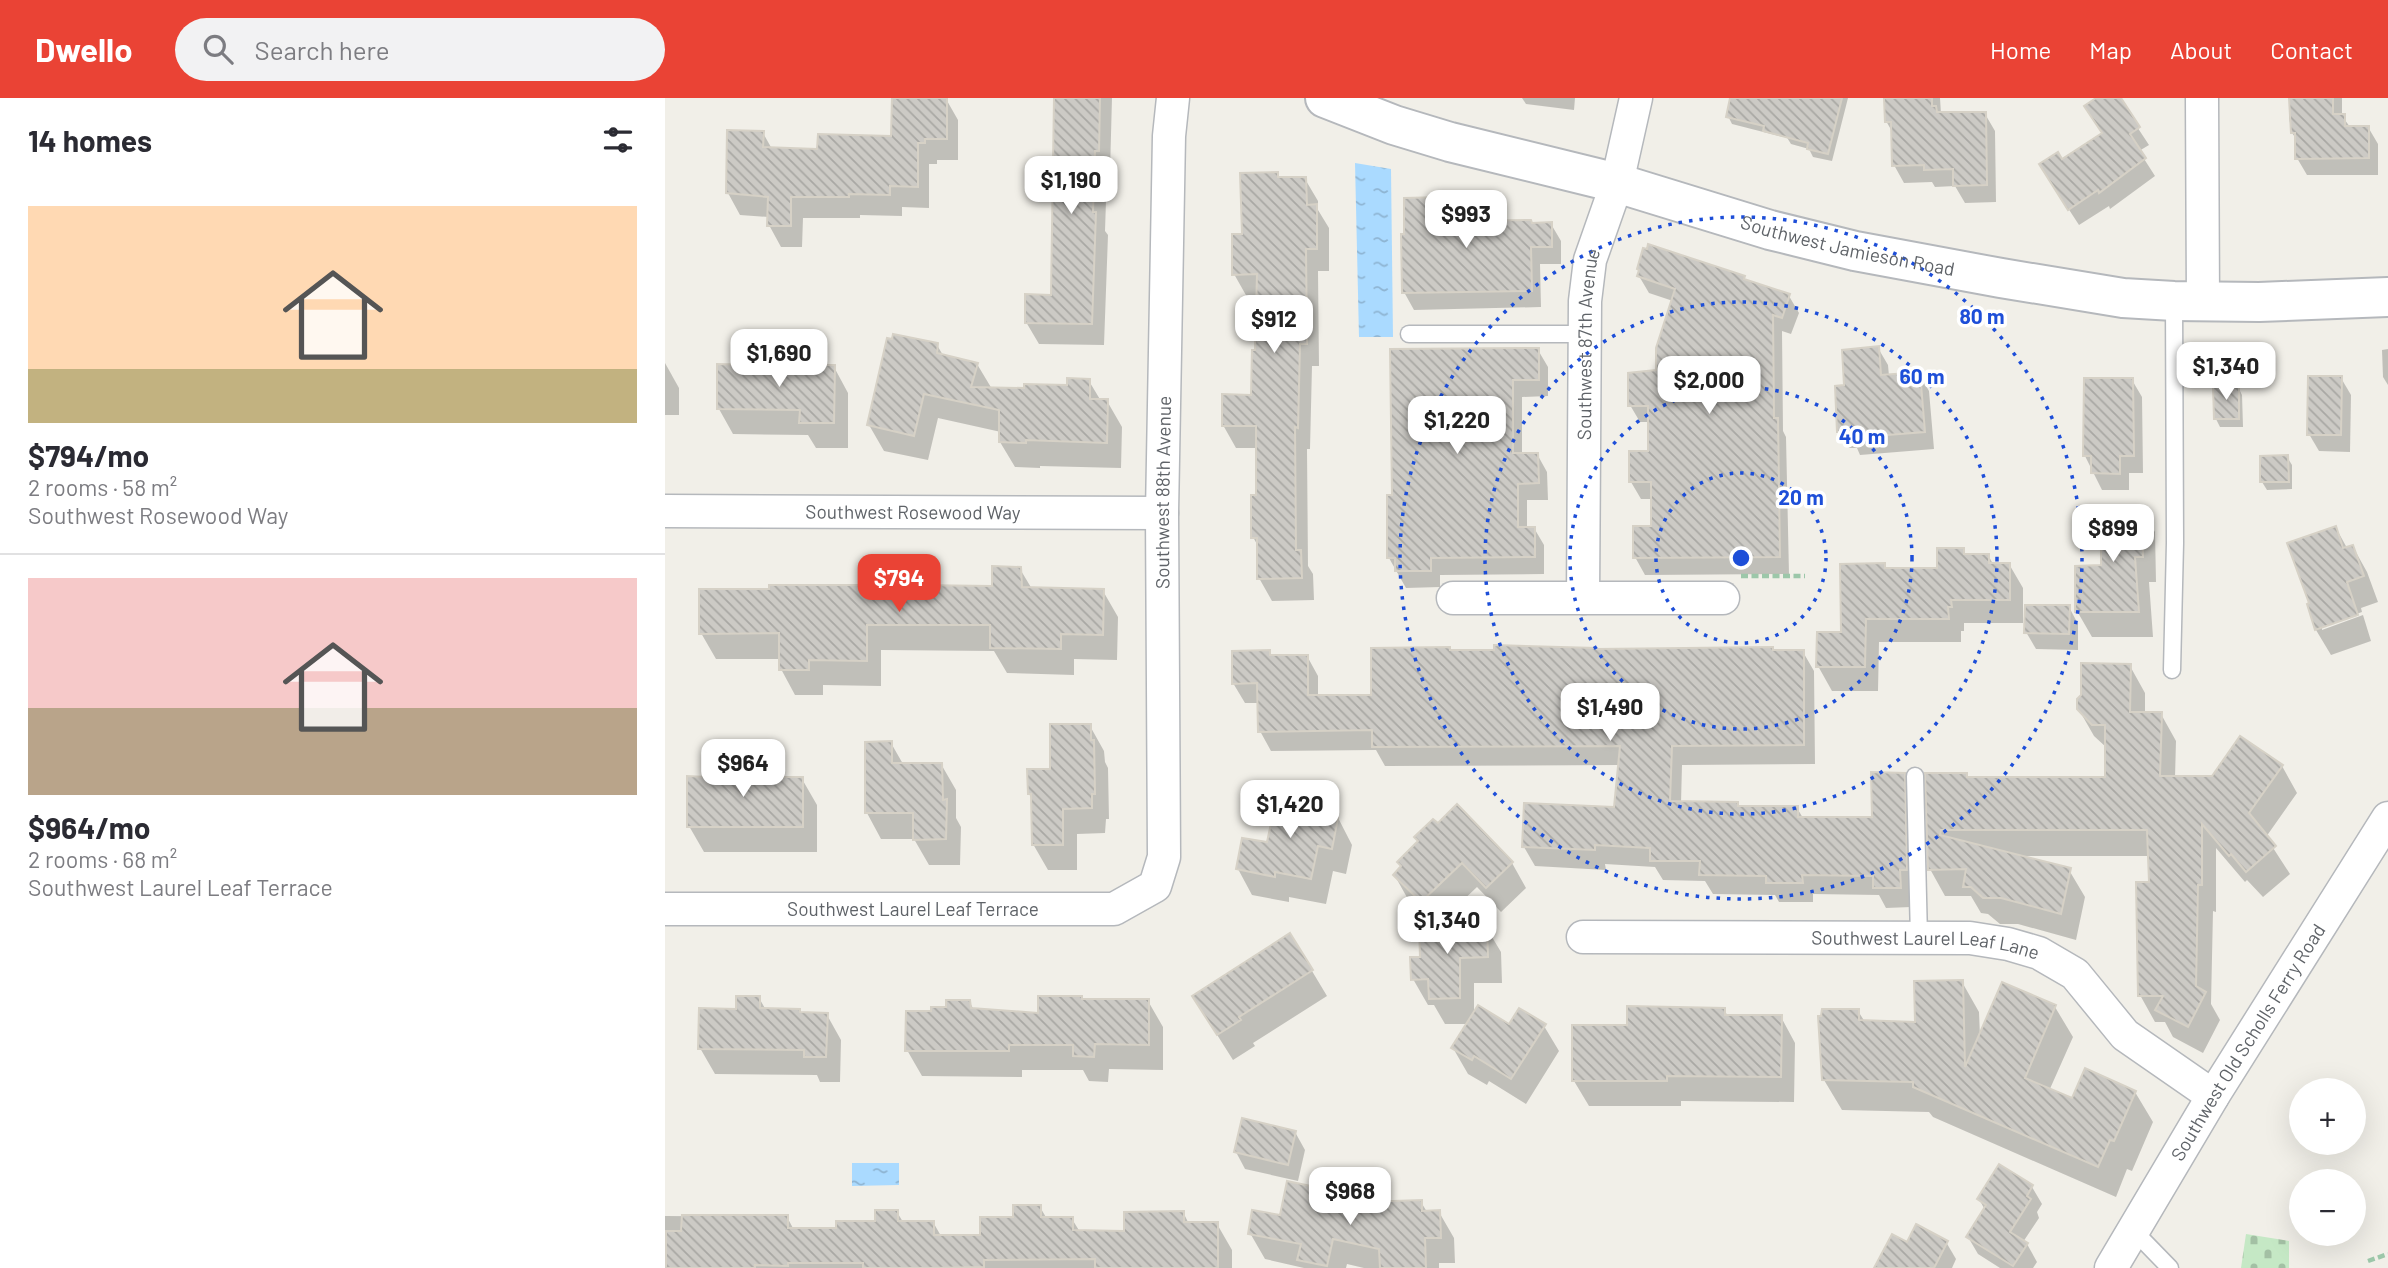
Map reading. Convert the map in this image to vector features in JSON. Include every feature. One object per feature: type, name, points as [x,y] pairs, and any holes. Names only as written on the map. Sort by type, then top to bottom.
[{"type":"street","name":"Southwest 88th Avenue","points":[[1155,886],[1164,858],[1162,513],[1169,136],[1173,98]]},
{"type":"street","name":"Southwest Jamieson Road","points":[[1325,98],[1394,125],[1450,142],[1617,183],[1770,230],[1855,251],[2123,298],[2189,302],[2388,297]]},
{"type":"street","name":"Southwest 87th Avenue","points":[[1583,598],[1585,300],[1590,260],[1617,183],[1636,98]]},
{"type":"street","points":[[2189,302],[2202,98]]},
{"type":"street","name":"Southwest Rosewood Way","points":[[665,511],[1162,513]]},
{"type":"street","points":[[1453,598],[1583,598],[1729,587]]},
{"type":"street","name":"Southwest Old Scholls Ferry Road","points":[[2111,1268],[2213,1096],[2388,818]]},
{"type":"street","name":"Southwest Laurel Leaf Terrace","points":[[665,909],[1114,909],[1155,886]]},
{"type":"street","name":"Southwest Laurel Leaf Lane","points":[[1583,937],[1970,937],[2008,944],[2039,953],[2075,974],[2125,1035],[2213,1096]]},
{"type":"lane","points":[[2172,670],[2175,543],[2189,302]]},
{"type":"lane","points":[[1409,334],[1584,334]]},
{"type":"lane","points":[[1915,776],[1919,937]]},
{"type":"lane","points":[[2133,1230],[2170,1268]]},
{"type":"path","points":[[1729,587],[1805,576]]},
{"type":"path","points":[[2368,1261],[2388,1254]]},
{"type":"green space","points":[[2246,1234],[2289,1241],[2289,1268],[2241,1268]]},
{"type":"water","points":[[1355,163],[1391,169],[1393,337],[1359,337]]},
{"type":"water","points":[[852,1163],[899,1163],[899,1185],[852,1186]]},
{"type":"building","points":[[892,98],[947,98],[947,139],[925,139],[925,143],[918,143],[918,187],[890,186],[890,195],[791,197],[791,226],[767,226],[768,197],[726,193],[727,130],[764,131],[763,147],[817,149],[818,134],[891,136]]},
{"type":"building","points":[[1054,98],[1100,98],[1099,151],[1095,151],[1092,324],[1025,323],[1025,294],[1051,295]]},
{"type":"building","points":[[1730,98],[1842,98],[1828,154],[1807,149],[1808,143],[1763,131],[1764,126],[1726,117]]},
{"type":"building","points":[[1884,98],[1932,98],[1932,106],[1936,106],[1937,112],[1986,112],[1987,185],[1953,186],[1953,169],[1924,170],[1924,165],[1892,166],[1891,122],[1885,122]]},
{"type":"building","points":[[2096,98],[2121,98],[2140,127],[2130,134],[2146,158],[2099,193],[2098,190],[2068,210],[2039,164],[2058,152],[2062,159],[2102,133],[2084,106]]},
{"type":"building","points":[[2289,98],[2333,98],[2333,114],[2345,114],[2345,126],[2369,126],[2369,158],[2295,159],[2295,133],[2291,133]]},
{"type":"building","points":[[1278,172],[1278,177],[1306,177],[1307,205],[1317,204],[1317,249],[1306,249],[1307,344],[1300,344],[1298,428],[1295,427],[1296,550],[1301,550],[1302,578],[1257,579],[1257,538],[1251,538],[1251,495],[1256,495],[1256,426],[1222,426],[1222,394],[1251,395],[1252,350],[1255,350],[1257,274],[1232,275],[1232,234],[1242,234],[1240,173]]},
{"type":"building","points":[[1443,197],[1443,202],[1465,202],[1465,221],[1552,222],[1552,247],[1531,247],[1532,291],[1402,293],[1401,234],[1404,234],[1404,198]]},
{"type":"building","points":[[1648,244],[1790,294],[1782,318],[1773,315],[1780,557],[1633,558],[1633,526],[1651,526],[1651,482],[1629,482],[1629,451],[1648,451],[1648,406],[1628,406],[1628,373],[1656,370],[1656,348],[1675,289],[1637,276],[1643,248],[1647,249]]},
{"type":"building","points":[[893,334],[938,343],[937,353],[978,363],[971,387],[1024,388],[1024,384],[1067,385],[1067,378],[1090,379],[1090,399],[1108,399],[1107,443],[1026,440],[1026,443],[999,442],[999,410],[924,394],[914,436],[867,425],[887,338],[892,339]]},
{"type":"building","points":[[1879,346],[1881,375],[1920,372],[1925,432],[1849,438],[1848,432],[1837,432],[1835,386],[1844,385],[1842,350]]},
{"type":"building","points":[[1539,348],[1539,380],[1513,380],[1513,453],[1538,453],[1539,483],[1518,484],[1518,527],[1535,527],[1535,557],[1431,558],[1431,571],[1395,571],[1395,558],[1387,558],[1387,495],[1392,495],[1390,349]]},
{"type":"building","points":[[760,358],[786,359],[785,365],[835,365],[834,423],[799,423],[800,410],[717,409],[717,364],[759,365]]},
{"type":"building","points":[[2308,376],[2342,376],[2341,435],[2307,435]]},
{"type":"building","points":[[2084,378],[2133,378],[2134,456],[2120,456],[2120,474],[2091,473],[2091,456],[2083,456]]},
{"type":"building","points":[[2239,385],[2239,419],[2214,419],[2213,386]]},
{"type":"building","points":[[2288,455],[2289,482],[2260,482],[2260,456]]},
{"type":"building","points":[[2101,505],[2142,505],[2143,557],[2135,557],[2139,612],[2075,612],[2075,566],[2101,565]]},
{"type":"building","points":[[2336,526],[2343,548],[2353,545],[2364,576],[2347,582],[2358,615],[2315,630],[2307,604],[2309,603],[2287,543]]},
{"type":"building","points":[[1937,548],[1964,548],[1964,554],[1989,554],[1989,563],[2010,563],[2010,600],[1951,600],[1952,607],[1948,607],[1949,619],[1866,619],[1865,667],[1816,667],[1817,632],[1841,632],[1840,564],[1885,563],[1885,568],[1937,568]]},
{"type":"building","points":[[992,566],[1021,567],[1022,587],[1104,589],[1103,635],[1061,634],[1061,649],[990,648],[990,625],[867,625],[867,661],[809,660],[809,670],[779,670],[779,633],[699,634],[699,589],[769,589],[769,585],[883,585],[882,579],[915,579],[914,585],[992,586]]},
{"type":"building","points":[[2025,605],[2070,605],[2069,634],[2024,633]]},
{"type":"building","points":[[1494,645],[1596,649],[1773,647],[1773,650],[1804,650],[1804,745],[1672,746],[1670,801],[1738,802],[1738,806],[1798,806],[1798,817],[1872,817],[1871,772],[1905,773],[1907,870],[1900,870],[1901,888],[1873,888],[1873,876],[1802,875],[1803,883],[1766,883],[1766,876],[1699,875],[1700,861],[1650,861],[1650,848],[1595,845],[1595,850],[1522,847],[1524,803],[1614,807],[1620,746],[1372,747],[1372,730],[1258,732],[1257,683],[1232,684],[1232,651],[1270,650],[1270,655],[1308,655],[1308,695],[1371,695],[1371,648],[1450,647],[1450,650],[1494,650]]},
{"type":"building","points":[[2081,663],[2131,664],[2130,712],[2162,712],[2160,776],[2212,776],[2240,736],[2283,765],[2249,813],[2276,846],[2246,872],[2202,824],[2202,885],[2198,885],[2196,986],[2206,992],[2188,1027],[2155,1010],[2163,996],[2138,996],[2136,882],[2149,882],[2147,830],[1941,830],[1940,835],[2071,868],[2061,914],[2001,898],[1983,898],[1971,887],[1963,887],[1966,869],[1928,870],[1925,773],[1967,773],[1967,777],[2105,777],[2105,725],[2092,725],[2077,709],[2077,699],[2081,695]]},
{"type":"building","points":[[1050,724],[1091,724],[1095,794],[1092,794],[1092,808],[1063,809],[1063,845],[1032,845],[1031,794],[1028,794],[1027,769],[1050,769]]},
{"type":"building","points":[[892,741],[892,763],[942,763],[943,800],[947,799],[946,839],[913,840],[913,813],[865,813],[865,742]]},
{"type":"building","points":[[707,764],[748,764],[749,777],[803,777],[803,827],[687,827],[687,776],[707,777]]},
{"type":"building","points":[[1277,795],[1334,807],[1332,816],[1338,818],[1332,849],[1318,846],[1311,879],[1275,872],[1275,877],[1236,869],[1242,838],[1267,842]]},
{"type":"building","points":[[1457,804],[1513,862],[1486,888],[1462,863],[1421,902],[1393,875],[1401,866],[1397,862],[1418,841],[1414,837],[1433,819],[1438,823]]},
{"type":"building","points":[[1487,925],[1488,957],[1460,958],[1460,998],[1429,999],[1428,979],[1411,980],[1410,957],[1420,957],[1419,926]]},
{"type":"building","points":[[1290,933],[1313,970],[1239,1017],[1241,1020],[1217,1035],[1192,996]]},
{"type":"building","points":[[1963,980],[1965,1067],[2002,982],[2056,1005],[2025,1078],[2072,1098],[2085,1068],[2136,1091],[2114,1141],[2110,1140],[2098,1167],[1913,1087],[1913,1082],[1822,1080],[1818,1016],[1821,1016],[1822,1009],[1859,1009],[1859,1020],[1915,1022],[1914,981]]},
{"type":"building","points":[[736,996],[760,996],[760,1008],[828,1013],[826,1057],[804,1057],[804,1050],[698,1049],[699,1008],[736,1009]]},
{"type":"building","points":[[1038,996],[1149,999],[1149,1045],[1095,1044],[1094,1057],[1073,1056],[1073,1045],[1009,1045],[1009,1051],[905,1051],[906,1011],[931,1011],[931,1007],[946,1007],[946,1000],[970,1000],[971,1008],[1038,1013]]},
{"type":"building","points":[[1478,1005],[1509,1024],[1519,1008],[1546,1024],[1511,1079],[1474,1056],[1472,1060],[1451,1048]]},
{"type":"building","points":[[1627,1006],[1725,1008],[1725,1015],[1782,1015],[1781,1077],[1667,1076],[1667,1081],[1572,1081],[1572,1025],[1627,1025]]},
{"type":"building","points":[[1242,1118],[1296,1131],[1288,1165],[1234,1152]]},
{"type":"building","points":[[1999,1164],[2033,1185],[2027,1196],[2031,1199],[2010,1232],[2028,1243],[2013,1266],[1966,1237],[1986,1205],[1977,1199]]},
{"type":"building","points":[[1287,1181],[1335,1194],[1332,1203],[1422,1200],[1422,1211],[1440,1210],[1441,1238],[1425,1238],[1426,1268],[1380,1268],[1379,1249],[1333,1239],[1327,1266],[1297,1260],[1301,1244],[1248,1234],[1252,1210],[1280,1215]]},
{"type":"building","points":[[1013,1205],[1041,1205],[1041,1217],[1073,1217],[1073,1230],[1124,1231],[1124,1212],[1184,1211],[1184,1222],[1218,1222],[1218,1268],[1095,1268],[1095,1259],[984,1260],[984,1267],[863,1268],[863,1263],[788,1263],[788,1266],[755,1265],[755,1268],[666,1268],[666,1231],[681,1231],[682,1215],[788,1215],[788,1228],[836,1228],[836,1221],[875,1221],[875,1210],[898,1210],[898,1221],[934,1221],[934,1235],[980,1235],[980,1217],[1013,1217]]},
{"type":"building","points":[[1916,1224],[1948,1241],[1934,1268],[1874,1268],[1892,1234],[1907,1242]]}]
